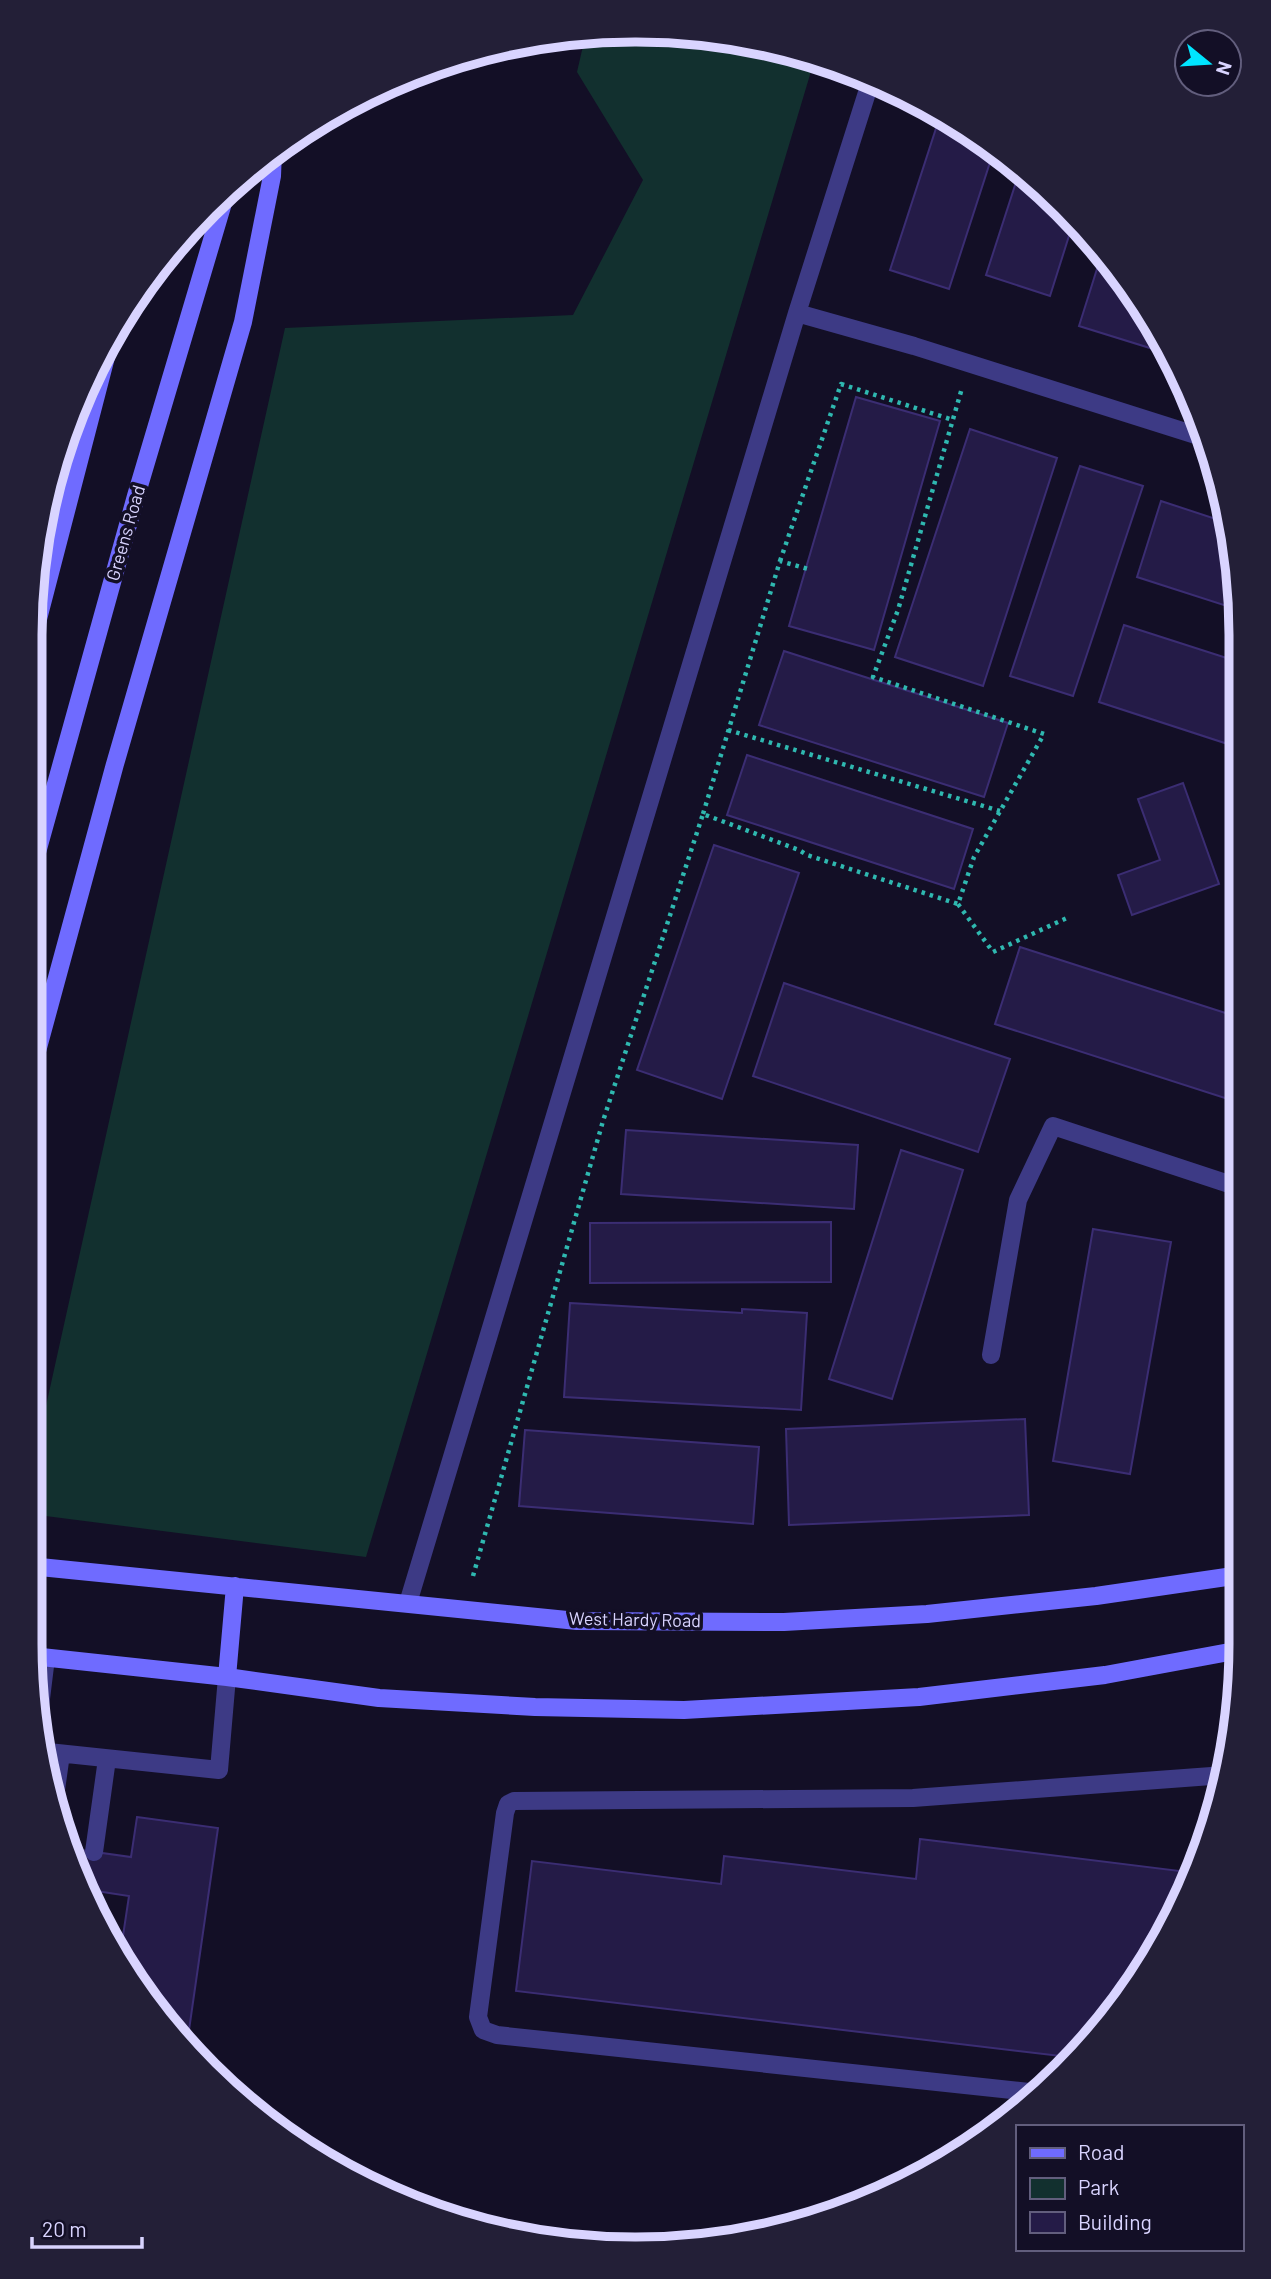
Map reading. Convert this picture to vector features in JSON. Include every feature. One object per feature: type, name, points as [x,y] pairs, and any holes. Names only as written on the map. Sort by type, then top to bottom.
[{"type":"street","points":[[42,1033],[115,764],[243,323],[272,166]]},
{"type":"street","name":"Greens Road","points":[[42,834],[136,496],[220,212]]},
{"type":"street","points":[[43,600],[100,379]]},
{"type":"street","name":"West Hardy Road","points":[[42,1567],[577,1621],[784,1622],[927,1614],[1097,1596],[1229,1577]]},
{"type":"street","points":[[227,1677],[235,1586]]},
{"type":"street","points":[[42,1657],[227,1677],[379,1698],[535,1707],[684,1710],[919,1697],[1105,1675],[1229,1652]]},
{"type":"lane","points":[[408,1603],[797,313],[868,89]]},
{"type":"lane","points":[[797,313],[969,363],[1194,435]]},
{"type":"lane","points":[[991,1355],[1018,1200],[1053,1126],[1229,1184]]},
{"type":"lane","points":[[55,1753],[219,1770],[227,1677]]},
{"type":"lane","points":[[94,1852],[107,1759]]},
{"type":"lane","points":[[1025,2092],[511,2037],[483,2030],[478,2017],[508,1804],[514,1801],[913,1798],[1214,1776]]},
{"type":"path","points":[[958,904],[974,857],[1044,734],[873,677],[898,610],[969,363]]},
{"type":"path","points":[[473,1576],[603,1121],[780,561],[841,384],[953,421]]},
{"type":"path","points":[[780,561],[808,569]]},
{"type":"path","points":[[728,730],[1000,811]]},
{"type":"path","points":[[702,814],[807,855],[958,904],[993,952],[1069,917]]},
{"type":"green space","points":[[636,42],[713,47],[751,53],[812,69],[366,1557],[42,1516],[42,1424],[285,328],[573,315],[643,180],[577,72],[583,44]]},
{"type":"building","points":[[937,125],[991,160],[949,289],[890,270]]},
{"type":"building","points":[[1017,181],[1070,232],[1050,296],[986,275]]},
{"type":"building","points":[[1098,264],[1129,306],[1155,350],[1079,326]]},
{"type":"building","points":[[856,397],[940,421],[874,650],[789,626]]},
{"type":"building","points":[[970,429],[1057,458],[983,686],[895,657]]},
{"type":"building","points":[[1080,466],[1143,486],[1073,696],[1010,676]]},
{"type":"building","points":[[1161,501],[1218,520],[1228,606],[1137,577]]},
{"type":"building","points":[[1124,625],[1229,659],[1229,744],[1099,702]]},
{"type":"building","points":[[784,651],[1008,723],[984,797],[759,725]]},
{"type":"building","points":[[747,755],[973,829],[954,889],[727,815]]},
{"type":"building","points":[[1183,783],[1219,884],[1132,915],[1118,875],[1160,860],[1138,799]]},
{"type":"building","points":[[714,845],[799,873],[722,1099],[637,1070]]},
{"type":"building","points":[[1020,947],[1229,1014],[1229,1096],[1228,1099],[995,1024]]},
{"type":"building","points":[[784,983],[1010,1059],[978,1152],[753,1076]]},
{"type":"building","points":[[626,1130],[858,1145],[854,1209],[621,1194]]},
{"type":"building","points":[[901,1150],[963,1170],[892,1399],[829,1379]]},
{"type":"building","points":[[831,1222],[831,1282],[590,1283],[590,1223]]},
{"type":"building","points":[[1093,1229],[1171,1242],[1130,1474],[1053,1461]]},
{"type":"building","points":[[570,1303],[742,1313],[742,1309],[807,1313],[801,1410],[564,1397]]},
{"type":"building","points":[[1025,1419],[1029,1515],[789,1525],[786,1429]]},
{"type":"building","points":[[525,1430],[759,1447],[753,1524],[519,1506]]},
{"type":"building","points":[[137,1817],[218,1828],[189,2030],[184,2029],[165,2005],[122,1940],[129,1896],[96,1891],[79,1850],[131,1857]]},
{"type":"building","points":[[920,1839],[1180,1871],[1178,1883],[1168,1906],[1129,1973],[1082,2035],[1062,2056],[516,1991],[532,1861],[721,1884],[724,1856],[916,1879]]}]
